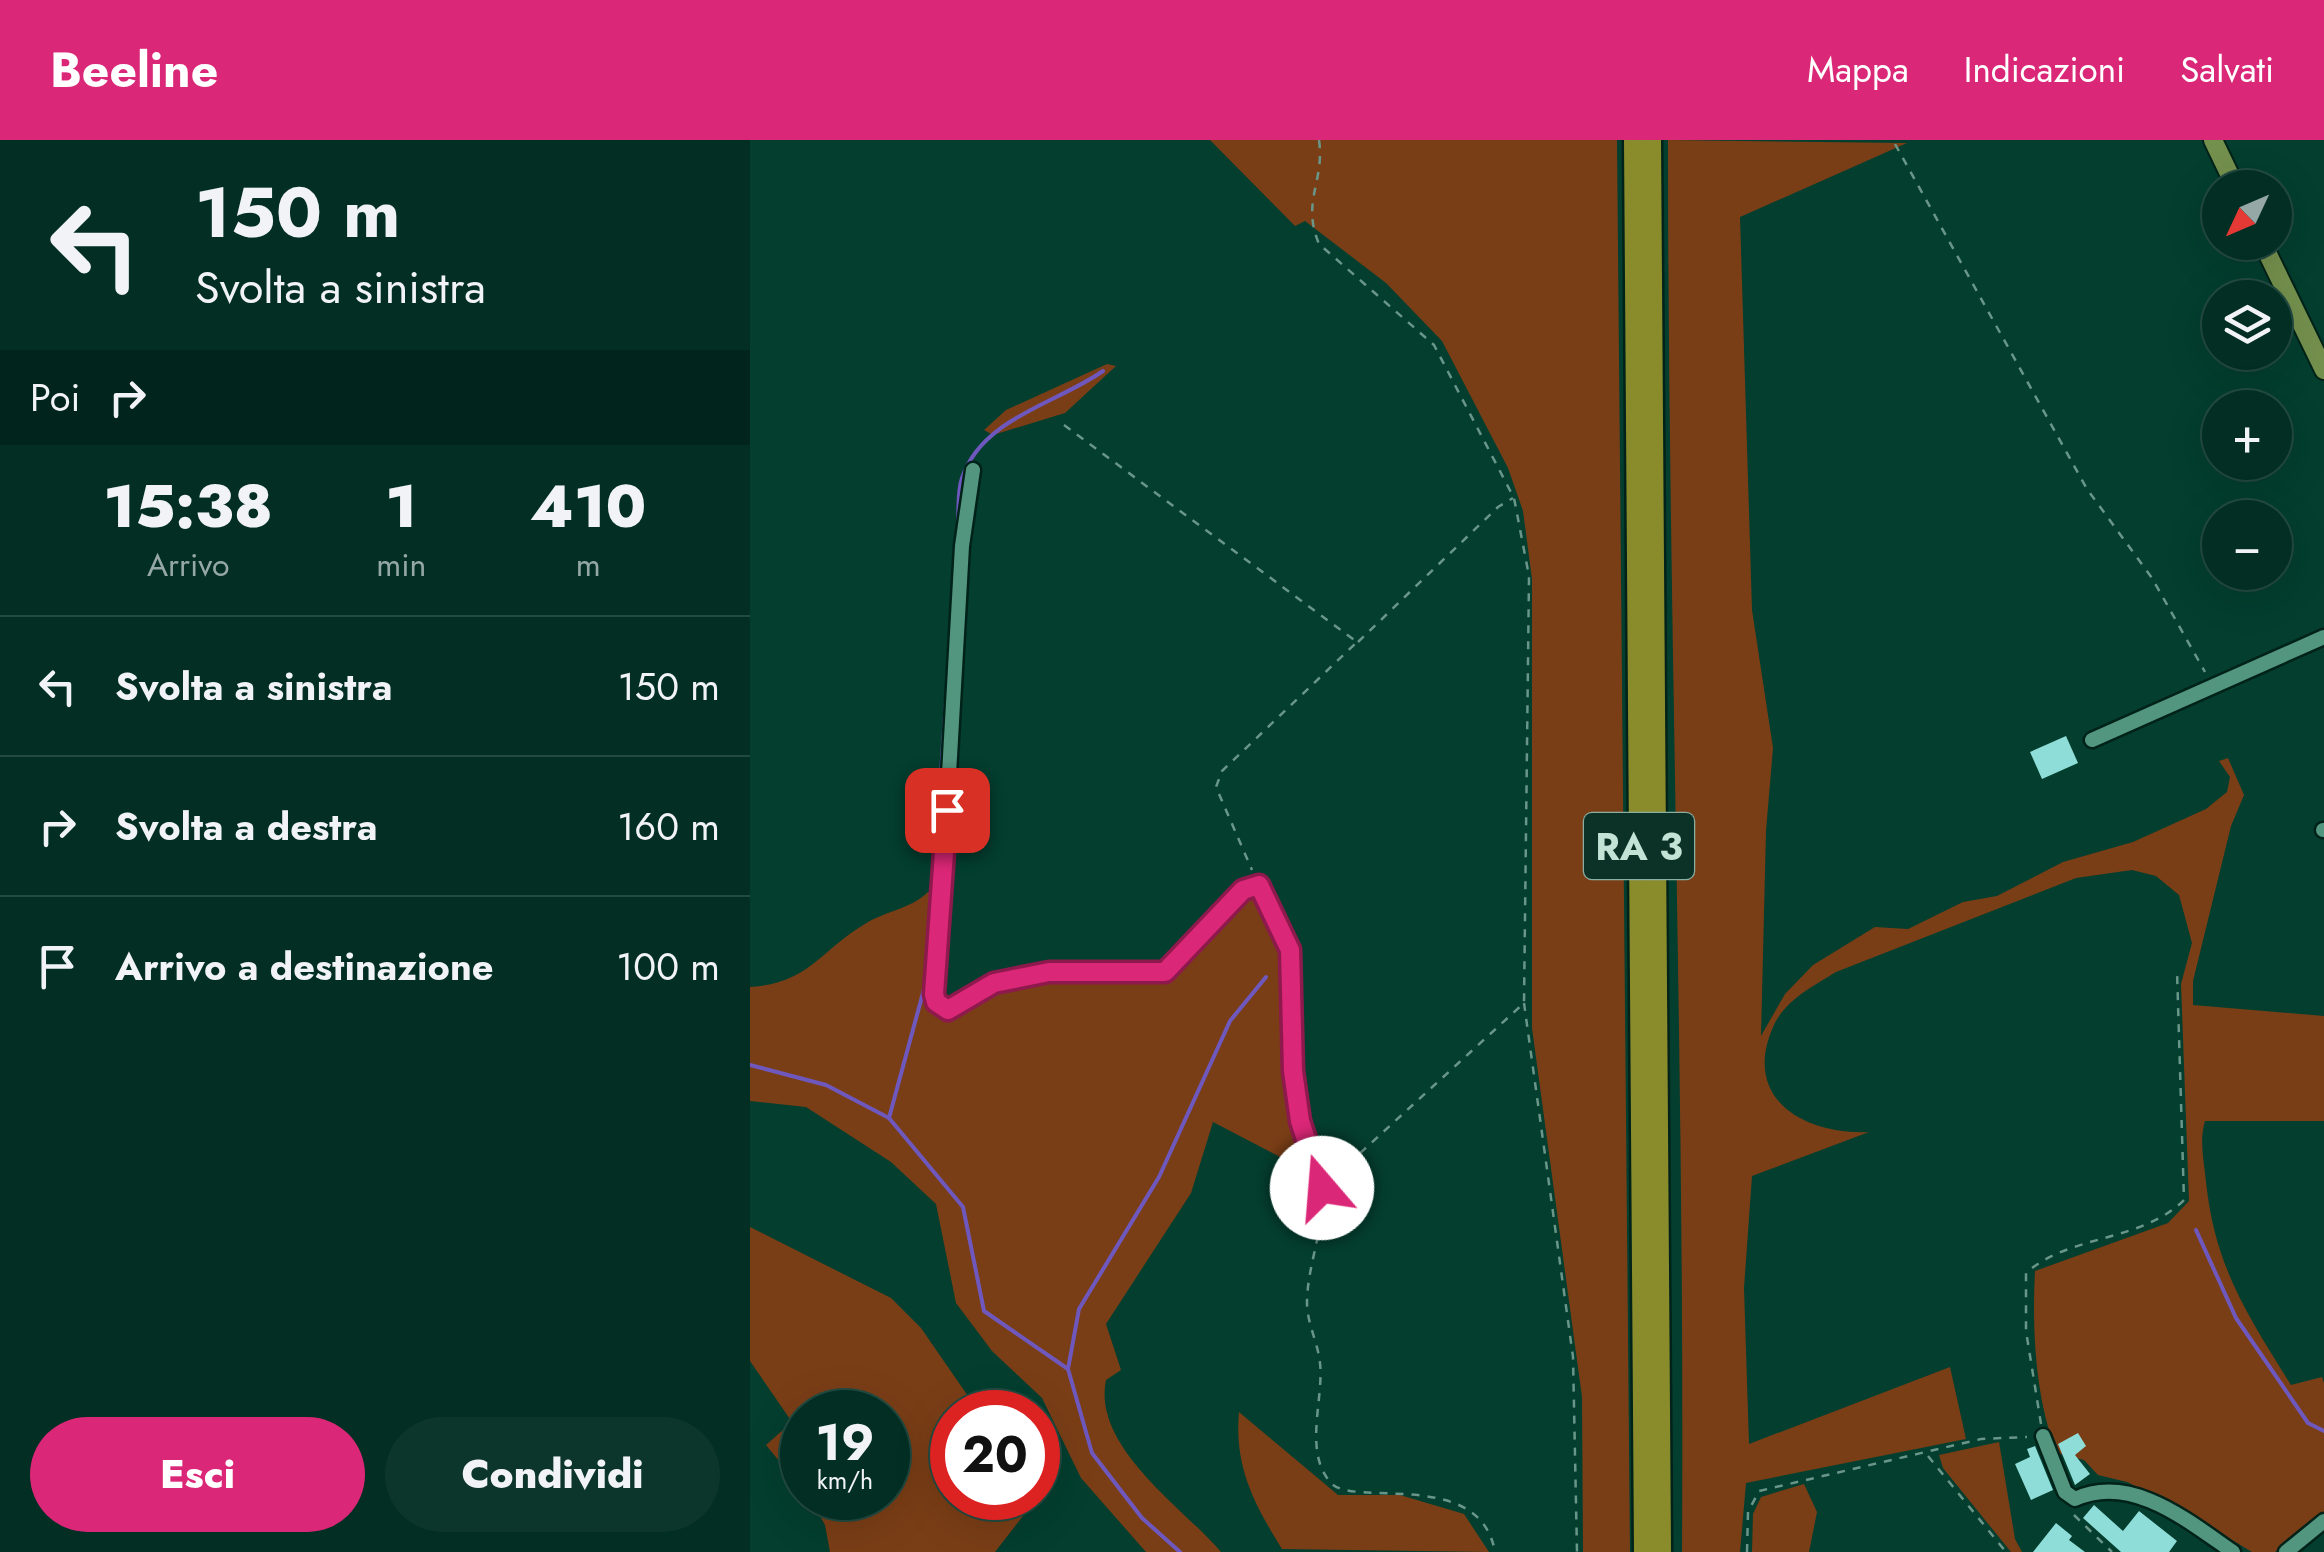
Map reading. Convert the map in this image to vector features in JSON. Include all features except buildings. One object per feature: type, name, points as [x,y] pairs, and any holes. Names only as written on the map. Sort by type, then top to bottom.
[{"type":"highway","name":"RA 3","points":[[1634,140],[1644,1552]]},
{"type":"highway","name":"RA 3","points":[[1651,140],[1661,1552]]},
{"type":"main road","points":[[2213,140],[2227,170]]},
{"type":"main road","points":[[2271,260],[2324,370]]},
{"type":"lane","points":[[972,470],[962,546],[936,1002],[948,1010],[994,983],[1049,972],[1165,972],[1243,890],[1259,885],[1290,950],[1293,1071],[1300,1121],[1322,1188]]},
{"type":"lane","points":[[2092,740],[2324,636]]},
{"type":"lane","points":[[2042,1436],[2065,1492],[2075,1498],[2095,1490],[2129,1494],[2186,1519],[2234,1552]]},
{"type":"lane","points":[[2286,1552],[2324,1521]]},
{"type":"path","points":[[1319,140],[1322,161],[1310,221],[1319,244],[1434,345],[1514,498],[1529,576],[1524,1003],[1567,1290],[1573,1358],[1577,1552]]},
{"type":"path","points":[[1896,144],[2087,490],[2152,578],[2204,665],[2206,688]]},
{"type":"path","points":[[1064,425],[1357,642]]},
{"type":"path","points":[[1259,885],[1216,787],[1222,771],[1498,507],[1514,498]]},
{"type":"path","points":[[1747,1552],[1748,1512],[1759,1490],[1792,1480],[1927,1455],[1981,1439],[2042,1436],[2026,1331],[2026,1272],[2036,1264],[2167,1216],[2184,1200],[2177,971]]},
{"type":"path","points":[[1495,1552],[1493,1541],[1473,1514],[1406,1491],[1346,1492],[1332,1484],[1323,1467],[1316,1420],[1320,1358],[1306,1307],[1323,1208],[1322,1188],[1524,1003]]},
{"type":"path","points":[[1927,1455],[2006,1552]]},
{"type":"path","points":[[2075,1498],[2074,1518],[2112,1552]]},
{"type":"shaded area","points":[[1210,140],[1617,140],[1630,1552],[1583,1552],[1582,1397],[1532,1028],[1532,579],[1523,511],[1508,468],[1442,341],[1386,283],[1305,221],[1295,226]]},
{"type":"shaded area","points":[[1668,140],[1907,143],[1740,217],[1752,610],[1773,748],[1766,831],[1761,1036],[1785,994],[1813,965],[1875,927],[1908,929],[1963,902],[1997,896],[2063,862],[2133,842],[2206,809],[2227,792],[2230,777],[2219,761],[2228,758],[2244,795],[2231,826],[2193,981],[2193,1005],[2324,1016],[2324,1121],[2205,1121],[2202,1136],[2210,1212],[2235,1289],[2291,1385],[2322,1377],[2324,1383],[2324,1513],[2275,1552],[2252,1552],[2174,1505],[2127,1482],[2098,1475],[2084,1460],[2057,1453],[2044,1410],[2035,1340],[2035,1271],[2168,1223],[2189,1201],[2181,984],[2192,943],[2179,895],[2156,876],[2132,870],[2076,878],[1836,972],[1800,995],[1778,1018],[1765,1053],[1766,1075],[1773,1094],[1803,1120],[1823,1127],[1869,1132],[1752,1176],[1744,1288],[1749,1444],[1950,1367],[1966,1439],[1746,1483],[1740,1552],[1682,1552]]},
{"type":"shaded area","points":[[1107,364],[1116,366],[1065,413],[993,435],[984,430],[1006,410]]},
{"type":"shaded area","points":[[928,892],[937,893],[931,1008],[940,1018],[996,990],[1021,983],[1171,981],[1167,974],[1243,894],[1258,893],[1286,952],[1294,1126],[1309,1172],[1213,1122],[1191,1193],[1106,1324],[1121,1370],[1106,1380],[1105,1405],[1113,1429],[1144,1475],[1221,1552],[1146,1552],[1081,1478],[1060,1435],[1060,1390],[1033,1390],[992,1351],[956,1303],[936,1204],[891,1162],[806,1107],[750,1101],[750,987],[801,972],[865,924],[913,903]]},
{"type":"shaded area","points":[[750,1227],[891,1298],[921,1328],[964,1390],[930,1390],[930,1520],[1020,1520],[995,1552],[830,1552],[822,1520],[910,1520],[910,1390],[780,1390],[780,1405],[750,1361]]},
{"type":"shaded area","points":[[1239,1412],[1338,1495],[1400,1495],[1464,1514],[1489,1552],[1282,1549],[1248,1484],[1240,1450]]},
{"type":"shaded area","points":[[780,1433],[780,1462],[766,1445]]},
{"type":"shaded area","points":[[1999,1442],[2015,1539],[2022,1552],[2011,1552],[1943,1468],[1939,1455]]},
{"type":"shaded area","points":[[1804,1484],[1817,1512],[1809,1552],[1752,1552],[1753,1514],[1761,1497]]},
{"type":"waterway","points":[[958,526],[962,478],[986,441],[1022,414],[1103,371]]},
{"type":"waterway","points":[[889,1118],[927,978],[946,700]]},
{"type":"waterway","points":[[1068,1369],[1079,1309],[1159,1177],[1230,1021],[1266,977]]},
{"type":"waterway","points":[[750,1065],[826,1085],[889,1118],[963,1207],[984,1311],[1068,1369],[1092,1453],[1142,1518],[1180,1552]]},
{"type":"waterway","points":[[2196,1230],[2236,1318],[2308,1423],[2324,1431]]},
{"type":"route","points":[[947,810],[934,994],[936,1002],[948,1010],[994,983],[1049,972],[1165,972],[1243,890],[1259,885],[1290,950],[1293,1071],[1300,1121],[1322,1188]]}]
